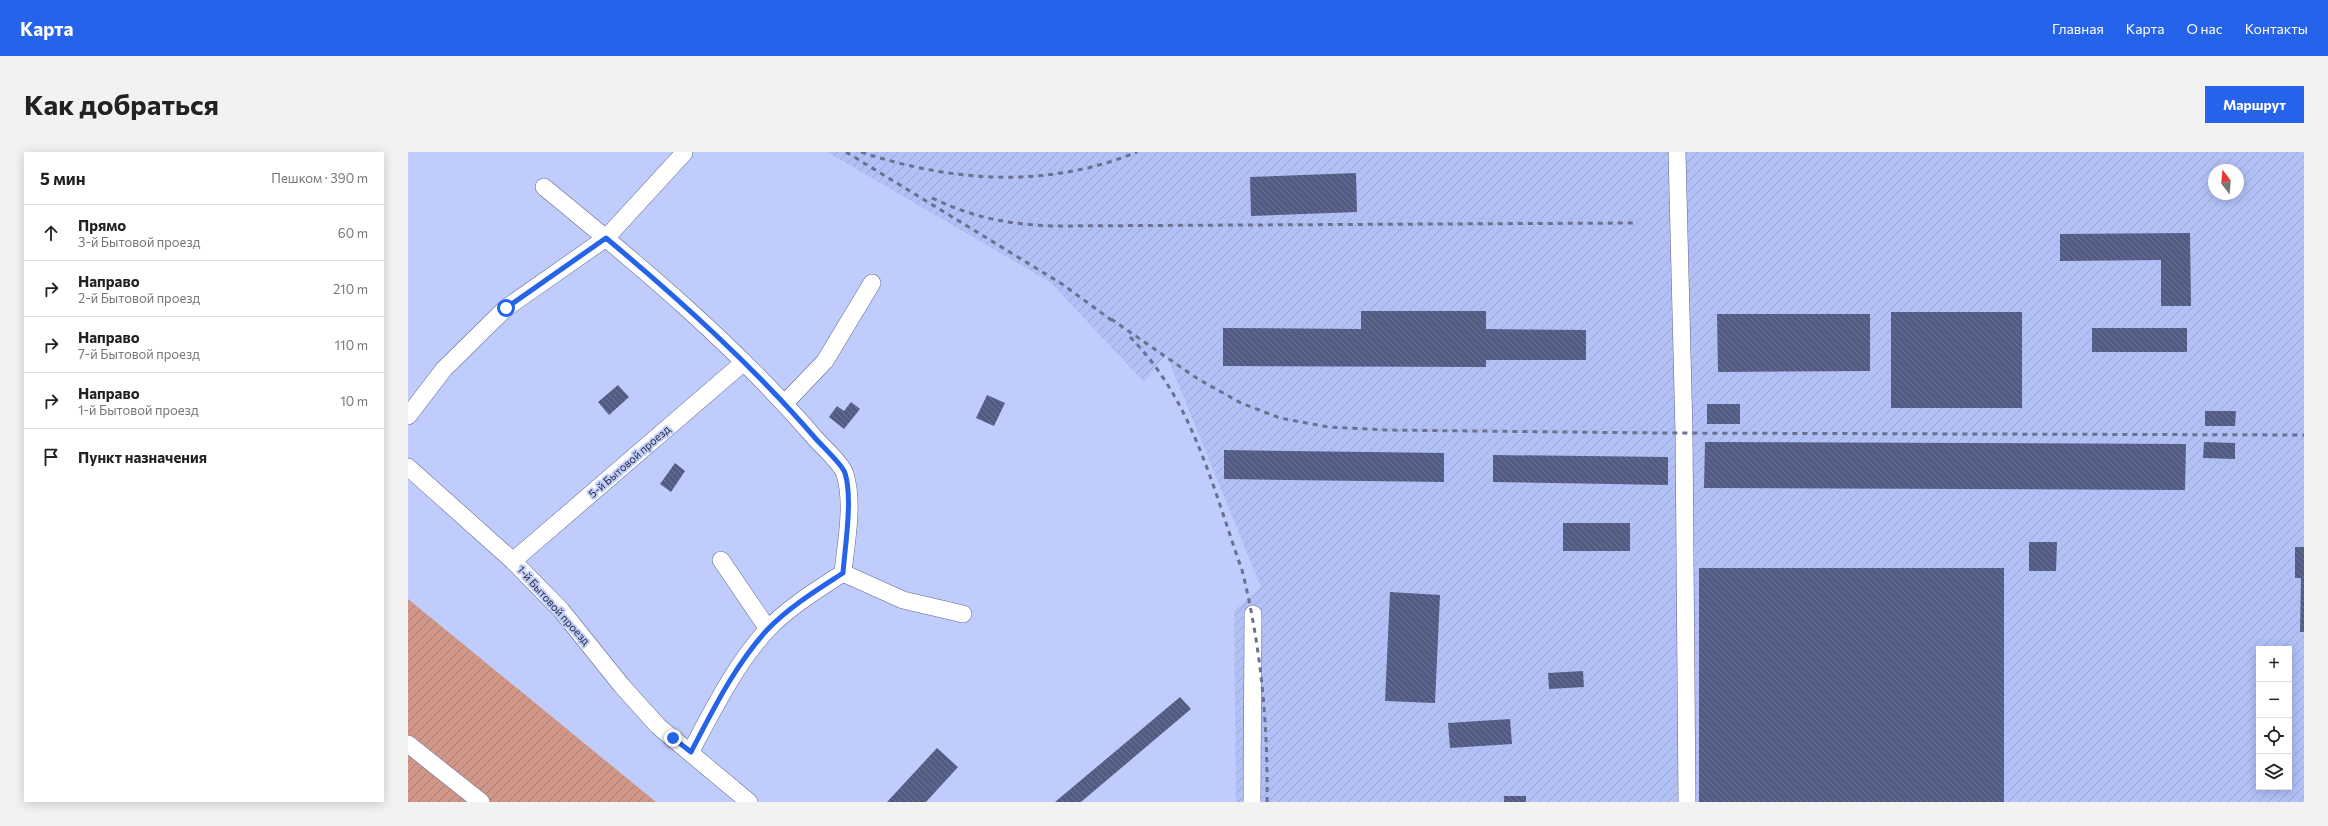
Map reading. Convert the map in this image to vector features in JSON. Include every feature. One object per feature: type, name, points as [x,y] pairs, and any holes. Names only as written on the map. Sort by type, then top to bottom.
[{"type":"street","points":[[1677,152],[1684,433],[1687,802]]},
{"type":"street","points":[[408,416],[444,369],[506,308],[606,238],[684,153]]},
{"type":"street","points":[[544,187],[669,290],[785,403],[845,472],[848,507],[843,573]]},
{"type":"street","points":[[785,403],[825,361],[872,283]]},
{"type":"street","name":"5-й Бытовой проезд","points":[[513,561],[744,362]]},
{"type":"street","name":"1-й Бытовой проезд","points":[[408,467],[513,561],[577,628],[622,686],[658,726],[749,802]]},
{"type":"street","points":[[720,560],[768,630]]},
{"type":"street","points":[[843,573],[903,600],[963,614]]},
{"type":"street","points":[[691,752],[739,666],[768,630],[804,598],[843,573]]},
{"type":"street","points":[[1252,802],[1253,614]]},
{"type":"street","points":[[408,744],[481,802]]},
{"type":"shaded area","points":[[827,152],[2304,152],[2304,802],[1236,802],[1234,611],[1261,587],[1166,354],[1144,382],[1050,282]]},
{"type":"shaded area","points":[[408,599],[656,802],[408,802]]},
{"type":"building","points":[[1356,173],[1357,212],[1251,216],[1250,177]]},
{"type":"building","points":[[2190,233],[2191,306],[2161,306],[2161,260],[2060,261],[2060,234]]},
{"type":"building","points":[[1361,311],[1486,311],[1486,329],[1586,330],[1586,360],[1486,360],[1486,367],[1223,366],[1223,328],[1361,329]]},
{"type":"building","points":[[1891,312],[2022,312],[2022,408],[1891,408]]},
{"type":"building","points":[[1717,314],[1870,314],[1870,371],[1718,372]]},
{"type":"building","points":[[2092,328],[2187,328],[2187,352],[2092,352]]},
{"type":"building","points":[[618,385],[629,397],[609,415],[598,402]]},
{"type":"building","points":[[987,395],[1005,403],[994,426],[976,418]]},
{"type":"building","points":[[851,402],[860,409],[844,429],[829,417],[837,406],[844,411]]},
{"type":"building","points":[[1707,404],[1740,404],[1740,424],[1707,424]]},
{"type":"building","points":[[2205,411],[2236,411],[2235,426],[2205,426]]},
{"type":"building","points":[[1705,442],[2186,444],[2185,490],[1704,488]]},
{"type":"building","points":[[2204,442],[2235,443],[2235,459],[2203,458]]},
{"type":"building","points":[[1224,450],[1444,453],[1444,482],[1224,479]]},
{"type":"building","points":[[1493,455],[1668,457],[1668,485],[1493,482]]},
{"type":"building","points":[[675,463],[685,471],[671,492],[660,484]]},
{"type":"building","points":[[1563,523],[1630,523],[1630,551],[1563,551]]},
{"type":"building","points":[[2029,542],[2057,542],[2056,571],[2029,571]]},
{"type":"building","points":[[2295,547],[2304,547],[2304,632],[2300,632],[2301,578],[2295,578]]},
{"type":"building","points":[[1699,568],[2004,568],[2004,802],[1699,802]]},
{"type":"building","points":[[1390,592],[1440,595],[1435,703],[1385,701]]},
{"type":"building","points":[[1583,671],[1584,687],[1549,689],[1548,673]]},
{"type":"building","points":[[1180,697],[1191,709],[1081,802],[1055,802]]},
{"type":"building","points":[[1510,719],[1512,744],[1450,748],[1448,723]]},
{"type":"building","points":[[937,748],[958,767],[926,802],[887,802]]},
{"type":"building","points":[[1504,796],[1526,796],[1526,802],[1504,802]]},
{"type":"railway","points":[[846,152],[1062,284],[1114,322]]},
{"type":"railway","points":[[861,152],[930,170],[965,175],[999,177],[1034,176],[1069,172],[1103,164],[1137,152]]},
{"type":"railway","points":[[932,198],[975,215],[1004,221],[1051,226],[1634,223]]},
{"type":"railway","points":[[1111,319],[1198,379],[1241,403],[1280,418],[1328,427],[1385,430],[1659,433],[2304,435]]},
{"type":"railway","points":[[1130,337],[1152,362],[1170,389],[1185,417],[1199,447],[1242,570],[1249,599],[1259,656],[1265,714],[1267,802]]},
{"type":"route","points":[[506,308],[606,238],[669,290],[724,342],[785,403],[845,472],[848,507],[843,573],[804,598],[768,630],[739,666],[691,752],[673,738]]}]
